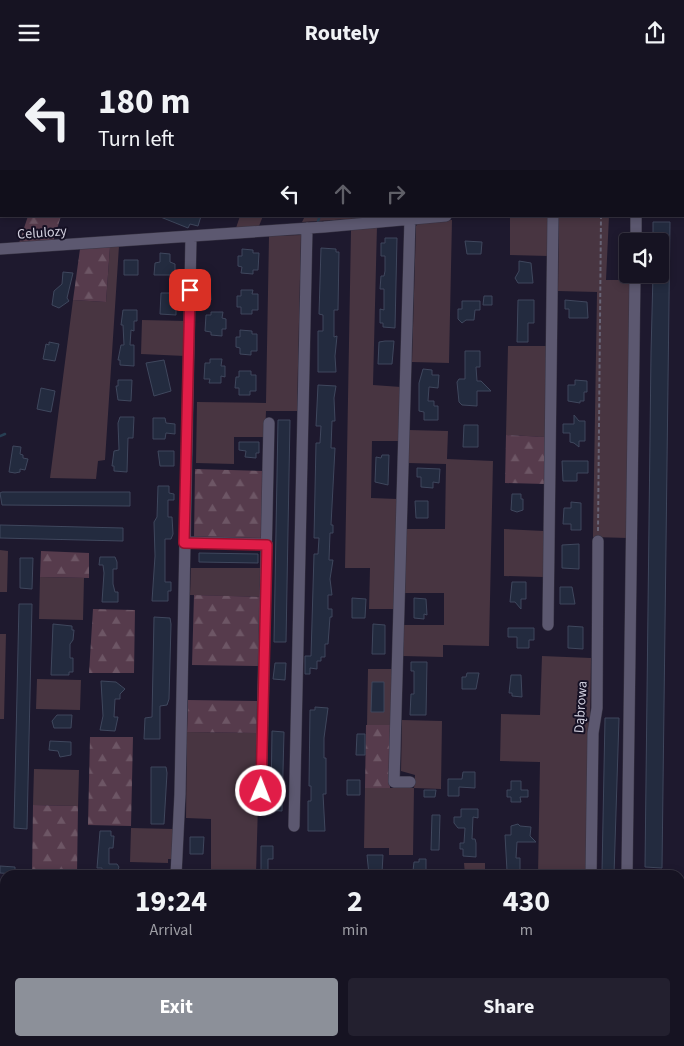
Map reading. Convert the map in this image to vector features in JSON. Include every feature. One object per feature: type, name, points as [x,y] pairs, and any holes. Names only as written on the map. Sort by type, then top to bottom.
[{"type":"street","name":"Celulozy","points":[[0,249],[53,247],[117,240],[191,237],[434,217]]},
{"type":"street","points":[[548,625],[553,217]]},
{"type":"street","points":[[636,217],[636,233]]},
{"type":"street","points":[[410,219],[394,782],[410,782]]},
{"type":"street","points":[[294,826],[310,228]]},
{"type":"street","points":[[176,870],[180,794],[191,237]]},
{"type":"street","points":[[626,870],[635,283]]},
{"type":"street","points":[[261,791],[269,423]]},
{"type":"street","name":"Dąbrowa","points":[[591,870],[593,733],[596,708],[598,541]]},
{"type":"street","points":[[184,543],[267,545]]},
{"type":"path","points":[[598,541],[601,217]]},
{"type":"shaded area","points":[[240,217],[263,217],[259,226],[236,228]]},
{"type":"shaded area","points":[[304,217],[383,217],[302,222]]},
{"type":"shaded area","points":[[510,217],[549,217],[548,256],[510,255]]},
{"type":"shaded area","points":[[559,217],[609,217],[606,280],[619,280],[619,283],[631,283],[628,538],[593,537],[597,292],[558,291]]},
{"type":"shaded area","points":[[452,220],[449,363],[412,362],[416,226],[420,221]]},
{"type":"shaded area","points":[[377,226],[373,385],[401,387],[398,441],[372,441],[371,498],[397,499],[394,609],[369,609],[370,568],[345,568],[351,230]]},
{"type":"shaded area","points":[[301,235],[297,411],[266,411],[265,437],[234,437],[234,464],[196,463],[197,402],[266,403],[269,236]]},
{"type":"shaded area","points":[[119,246],[105,460],[98,461],[96,479],[50,478],[73,300],[106,302],[110,247]]},
{"type":"shaded area","points":[[142,320],[186,321],[185,356],[141,354]]},
{"type":"shaded area","points":[[508,346],[547,346],[545,437],[506,435]]},
{"type":"shaded area","points":[[409,430],[448,431],[447,459],[493,461],[489,646],[443,645],[443,657],[403,656],[404,625],[444,625],[444,593],[405,593],[406,529],[445,529],[446,464],[408,463]]},
{"type":"shaded area","points":[[504,529],[544,531],[543,577],[504,576]]},
{"type":"shaded area","points":[[0,550],[8,551],[7,592],[0,592]]},
{"type":"shaded area","points":[[191,568],[263,568],[262,597],[190,595]]},
{"type":"shaded area","points":[[40,577],[84,578],[83,620],[39,619]]},
{"type":"shaded area","points":[[0,634],[6,634],[4,719],[0,719]]},
{"type":"shaded area","points":[[542,656],[591,658],[588,870],[538,870],[540,762],[500,761],[501,714],[540,715]]},
{"type":"shaded area","points":[[368,669],[392,669],[391,725],[367,725]]},
{"type":"shaded area","points":[[37,679],[81,680],[80,710],[36,709]]},
{"type":"shaded area","points":[[402,720],[442,721],[441,789],[414,788],[415,775],[401,771]]},
{"type":"shaded area","points":[[187,732],[260,733],[256,870],[211,870],[211,819],[186,818]]},
{"type":"shaded area","points":[[34,769],[79,770],[78,806],[33,805]]},
{"type":"shaded area","points":[[365,788],[414,788],[413,855],[389,855],[389,848],[364,848]]},
{"type":"shaded area","points":[[131,828],[174,829],[174,859],[168,859],[168,863],[130,862]]},
{"type":"shaded area","points":[[464,863],[485,863],[485,870],[465,870]]},
{"type":"green space","points":[[28,217],[61,217],[53,242],[19,243]]},
{"type":"green space","points":[[110,247],[106,302],[73,300],[80,249]]},
{"type":"green space","points":[[506,435],[545,437],[545,484],[505,483]]},
{"type":"green space","points":[[195,469],[264,471],[263,541],[194,539]]},
{"type":"green space","points":[[41,551],[89,553],[89,578],[40,577]]},
{"type":"green space","points":[[194,595],[262,597],[261,666],[192,665]]},
{"type":"green space","points":[[93,609],[135,610],[134,673],[89,673]]},
{"type":"green space","points":[[188,700],[260,701],[260,733],[187,732]]},
{"type":"green space","points":[[366,725],[391,725],[390,788],[365,788]]},
{"type":"green space","points":[[90,737],[133,737],[131,826],[88,825]]},
{"type":"green space","points":[[33,805],[78,806],[77,870],[32,870]]},
{"type":"building","points":[[160,217],[201,217],[198,226],[190,224],[188,228]]},
{"type":"building","points":[[653,222],[670,222],[662,868],[645,867],[653,283],[669,283],[669,233],[653,233]]},
{"type":"building","points":[[385,238],[397,238],[395,328],[383,327],[383,323],[380,323],[380,309],[384,310],[384,289],[380,289],[381,276],[384,276],[385,271],[385,256],[381,256],[381,243],[385,243]]},
{"type":"building","points":[[465,241],[482,242],[481,254],[467,254]]},
{"type":"building","points":[[321,248],[336,249],[336,252],[339,252],[338,310],[334,310],[334,337],[337,336],[336,372],[318,372],[318,331],[323,331],[323,315],[319,314]]},
{"type":"building","points":[[242,249],[253,250],[253,253],[259,253],[258,270],[253,270],[253,274],[241,273],[242,267],[238,266],[238,256],[242,256]]},
{"type":"building","points":[[160,253],[170,254],[170,262],[175,264],[175,275],[154,275],[155,263],[160,262]]},
{"type":"building","points":[[124,260],[138,260],[138,275],[124,275]]},
{"type":"building","points":[[519,261],[531,263],[533,283],[518,283],[515,278],[519,271]]},
{"type":"building","points":[[63,272],[73,273],[67,298],[69,301],[59,308],[52,305],[54,291],[62,284]]},
{"type":"building","points":[[210,284],[211,300],[202,300],[202,285]]},
{"type":"building","points":[[241,290],[253,290],[252,294],[258,294],[258,310],[252,310],[252,314],[241,314],[241,307],[237,307],[237,296],[241,296]]},
{"type":"building","points":[[161,293],[176,293],[176,315],[160,314]]},
{"type":"building","points":[[484,296],[492,296],[492,305],[483,305]]},
{"type":"building","points":[[518,300],[534,300],[534,323],[528,323],[528,342],[517,342]]},
{"type":"building","points":[[565,300],[587,302],[588,318],[569,318],[569,309],[565,309]]},
{"type":"building","points":[[462,301],[480,301],[480,310],[475,310],[474,320],[466,320],[462,323],[458,319],[458,309],[462,309]]},
{"type":"building","points":[[123,310],[137,310],[137,321],[134,321],[134,331],[131,330],[130,345],[134,345],[134,366],[120,365],[120,360],[118,360],[121,345],[124,345],[123,325],[121,325]]},
{"type":"building","points":[[211,312],[223,312],[222,318],[226,319],[226,329],[222,329],[222,336],[211,335],[211,332],[205,331],[206,315],[211,315]]},
{"type":"building","points":[[240,330],[252,331],[252,334],[257,334],[257,351],[251,351],[251,355],[240,354],[240,348],[236,347],[236,337],[240,337]]},
{"type":"building","points":[[394,341],[392,364],[378,364],[379,342]]},
{"type":"building","points":[[49,342],[59,344],[55,361],[43,359],[46,344],[49,345]]},
{"type":"building","points":[[465,351],[480,351],[480,367],[476,367],[477,381],[481,381],[491,391],[477,391],[477,406],[462,405],[459,402],[457,382],[459,379],[465,379]]},
{"type":"building","points":[[210,359],[222,359],[221,366],[225,366],[225,377],[221,376],[221,383],[209,383],[210,379],[204,379],[205,363],[210,363]]},
{"type":"building","points":[[164,360],[171,391],[154,396],[146,363]]},
{"type":"building","points":[[423,369],[432,370],[432,375],[439,375],[438,388],[429,387],[428,401],[434,401],[434,406],[438,406],[438,420],[424,420],[424,412],[419,411],[419,383]]},
{"type":"building","points":[[239,371],[251,371],[251,375],[256,375],[256,391],[250,391],[250,395],[239,395],[239,388],[235,388],[236,377],[239,377]]},
{"type":"building","points":[[118,380],[132,380],[131,401],[118,400],[116,386],[118,386]]},
{"type":"building","points":[[575,380],[587,381],[587,392],[584,392],[584,401],[580,401],[580,403],[568,401],[568,385],[575,385]]},
{"type":"building","points":[[318,385],[336,386],[334,398],[335,421],[332,421],[331,448],[335,448],[331,525],[333,525],[333,533],[330,533],[329,560],[333,560],[330,579],[332,595],[328,595],[328,609],[332,609],[332,617],[330,617],[328,644],[325,644],[325,657],[321,657],[321,661],[317,661],[317,669],[310,668],[310,674],[305,674],[305,656],[311,656],[314,554],[318,554],[319,538],[314,538],[316,443],[320,443],[321,426],[316,426]]},
{"type":"building","points":[[41,388],[55,391],[51,412],[37,409]]},
{"type":"building","points":[[574,415],[579,421],[585,421],[585,441],[579,441],[579,447],[570,442],[570,433],[563,433],[563,424],[574,424]]},
{"type":"building","points":[[120,417],[134,417],[133,438],[128,438],[127,472],[114,471],[114,466],[112,466],[114,451],[119,450],[118,423]]},
{"type":"building","points":[[153,418],[165,418],[166,423],[175,424],[175,434],[166,433],[165,439],[153,439]]},
{"type":"building","points":[[278,420],[290,420],[286,642],[274,642]]},
{"type":"building","points":[[464,425],[478,425],[478,447],[463,447]]},
{"type":"building","points":[[239,442],[259,442],[259,453],[256,453],[256,458],[245,457],[246,451],[239,450]]},
{"type":"building","points":[[13,446],[21,447],[20,454],[23,455],[23,458],[28,459],[25,470],[20,469],[20,472],[15,473],[9,472]]},
{"type":"building","points":[[158,451],[174,451],[174,466],[160,466]]},
{"type":"building","points":[[382,455],[389,455],[388,485],[375,482],[376,457],[381,458]]},
{"type":"building","points":[[562,461],[588,461],[588,473],[577,473],[577,481],[563,481]]},
{"type":"building","points":[[417,468],[440,469],[439,483],[433,482],[433,488],[421,487],[421,477],[417,477]]},
{"type":"building","points":[[158,486],[169,486],[169,493],[174,494],[174,500],[168,500],[168,517],[172,517],[173,534],[171,539],[165,539],[165,582],[171,582],[171,591],[168,591],[168,601],[152,601],[155,556],[154,522],[157,517]]},
{"type":"building","points":[[130,492],[130,506],[2,505],[0,493]]},
{"type":"building","points":[[512,494],[521,494],[523,510],[517,512],[511,510]]},
{"type":"building","points":[[415,501],[428,501],[428,518],[416,518]]},
{"type":"building","points":[[571,502],[581,503],[581,530],[571,530],[571,524],[563,524],[564,508],[571,508]]},
{"type":"building","points":[[0,525],[123,528],[123,541],[0,538]]},
{"type":"building","points":[[579,544],[579,569],[562,568],[562,545]]},
{"type":"building","points":[[199,553],[258,554],[258,563],[199,562]]},
{"type":"building","points":[[100,557],[115,557],[117,562],[117,569],[113,569],[113,584],[115,592],[118,592],[118,602],[102,602],[104,573],[103,565],[99,565]]},
{"type":"building","points":[[20,558],[33,558],[32,589],[20,588]]},
{"type":"building","points":[[512,582],[526,582],[526,599],[521,599],[521,609],[515,602],[510,602]]},
{"type":"building","points":[[560,587],[572,587],[575,604],[560,604]]},
{"type":"building","points":[[352,598],[366,599],[365,618],[352,618]]},
{"type":"building","points":[[414,598],[426,599],[427,615],[424,614],[424,619],[414,618]]},
{"type":"building","points":[[19,604],[32,604],[27,829],[14,828]]},
{"type":"building","points":[[154,617],[170,618],[169,699],[167,705],[160,706],[160,739],[144,739],[145,718],[152,717]]},
{"type":"building","points":[[53,624],[72,626],[72,630],[74,630],[73,640],[70,644],[73,672],[69,672],[69,675],[51,675]]},
{"type":"building","points":[[373,624],[385,625],[385,654],[372,654]]},
{"type":"building","points":[[568,626],[583,627],[583,649],[568,648]]},
{"type":"building","points":[[508,628],[534,628],[534,640],[529,640],[529,648],[517,648],[517,637],[508,637]]},
{"type":"building","points":[[411,662],[427,662],[426,715],[410,715],[411,694],[414,694],[414,671],[411,671]]},
{"type":"building","points":[[275,663],[286,663],[285,680],[273,679]]},
{"type":"building","points":[[467,673],[479,673],[476,689],[462,689],[462,677],[466,677]]},
{"type":"building","points":[[511,675],[521,675],[522,697],[512,696],[512,693],[509,693]]},
{"type":"building","points":[[101,681],[116,682],[125,689],[120,694],[120,699],[115,699],[114,717],[118,717],[115,731],[100,730],[103,716]]},
{"type":"building","points":[[372,682],[384,682],[384,712],[371,712]]},
{"type":"building","points":[[315,707],[328,708],[324,738],[324,758],[326,758],[326,794],[323,794],[325,831],[308,831],[308,801],[311,801],[311,786],[309,786],[310,710],[315,710]]},
{"type":"building","points":[[57,715],[72,715],[71,728],[54,728],[52,721]]},
{"type":"building","points":[[605,718],[619,718],[614,870],[602,870]]},
{"type":"building","points":[[272,731],[284,732],[282,811],[263,810],[263,802],[271,802]]},
{"type":"building","points":[[357,734],[365,734],[365,755],[356,755]]},
{"type":"building","points":[[50,741],[71,742],[71,755],[60,757],[58,751],[49,750]]},
{"type":"building","points":[[151,767],[166,767],[164,824],[151,824]]},
{"type":"building","points":[[463,772],[475,772],[475,788],[459,787],[459,796],[448,796],[448,779],[462,779]]},
{"type":"building","points":[[347,780],[360,780],[360,795],[347,795]]},
{"type":"building","points":[[511,781],[521,781],[521,790],[528,790],[528,797],[520,797],[521,802],[511,802],[511,797],[507,797],[507,790],[511,790]]},
{"type":"building","points":[[424,790],[436,790],[435,797],[424,797]]},
{"type":"building","points":[[461,809],[478,809],[478,818],[473,817],[472,839],[475,839],[476,843],[476,857],[463,856],[463,849],[460,849],[460,843],[464,843],[465,828],[458,828],[454,823],[454,817],[461,817]]},
{"type":"building","points":[[432,815],[440,815],[439,850],[431,850]]},
{"type":"building","points":[[518,824],[531,827],[530,836],[536,842],[517,842],[516,858],[520,858],[520,870],[507,870],[505,835],[511,835],[511,826]]},
{"type":"building","points":[[100,831],[111,831],[111,836],[114,836],[113,848],[109,848],[109,864],[117,864],[119,867],[118,870],[102,870],[102,868],[97,868]]},
{"type":"building","points":[[190,837],[204,837],[203,854],[190,854]]},
{"type":"building","points":[[261,846],[273,846],[273,859],[268,859],[268,870],[261,870]]},
{"type":"building","points":[[367,855],[383,855],[382,870],[368,870]]},
{"type":"building","points":[[419,859],[426,859],[426,870],[413,870],[414,862],[419,862]]},
{"type":"building","points":[[0,866],[15,867],[15,870],[0,870]]},
{"type":"waterway","points":[[318,221],[320,217]]},
{"type":"waterway","points":[[0,436],[5,434]]},
{"type":"route","points":[[190,290],[184,543],[267,545],[261,791]]}]
